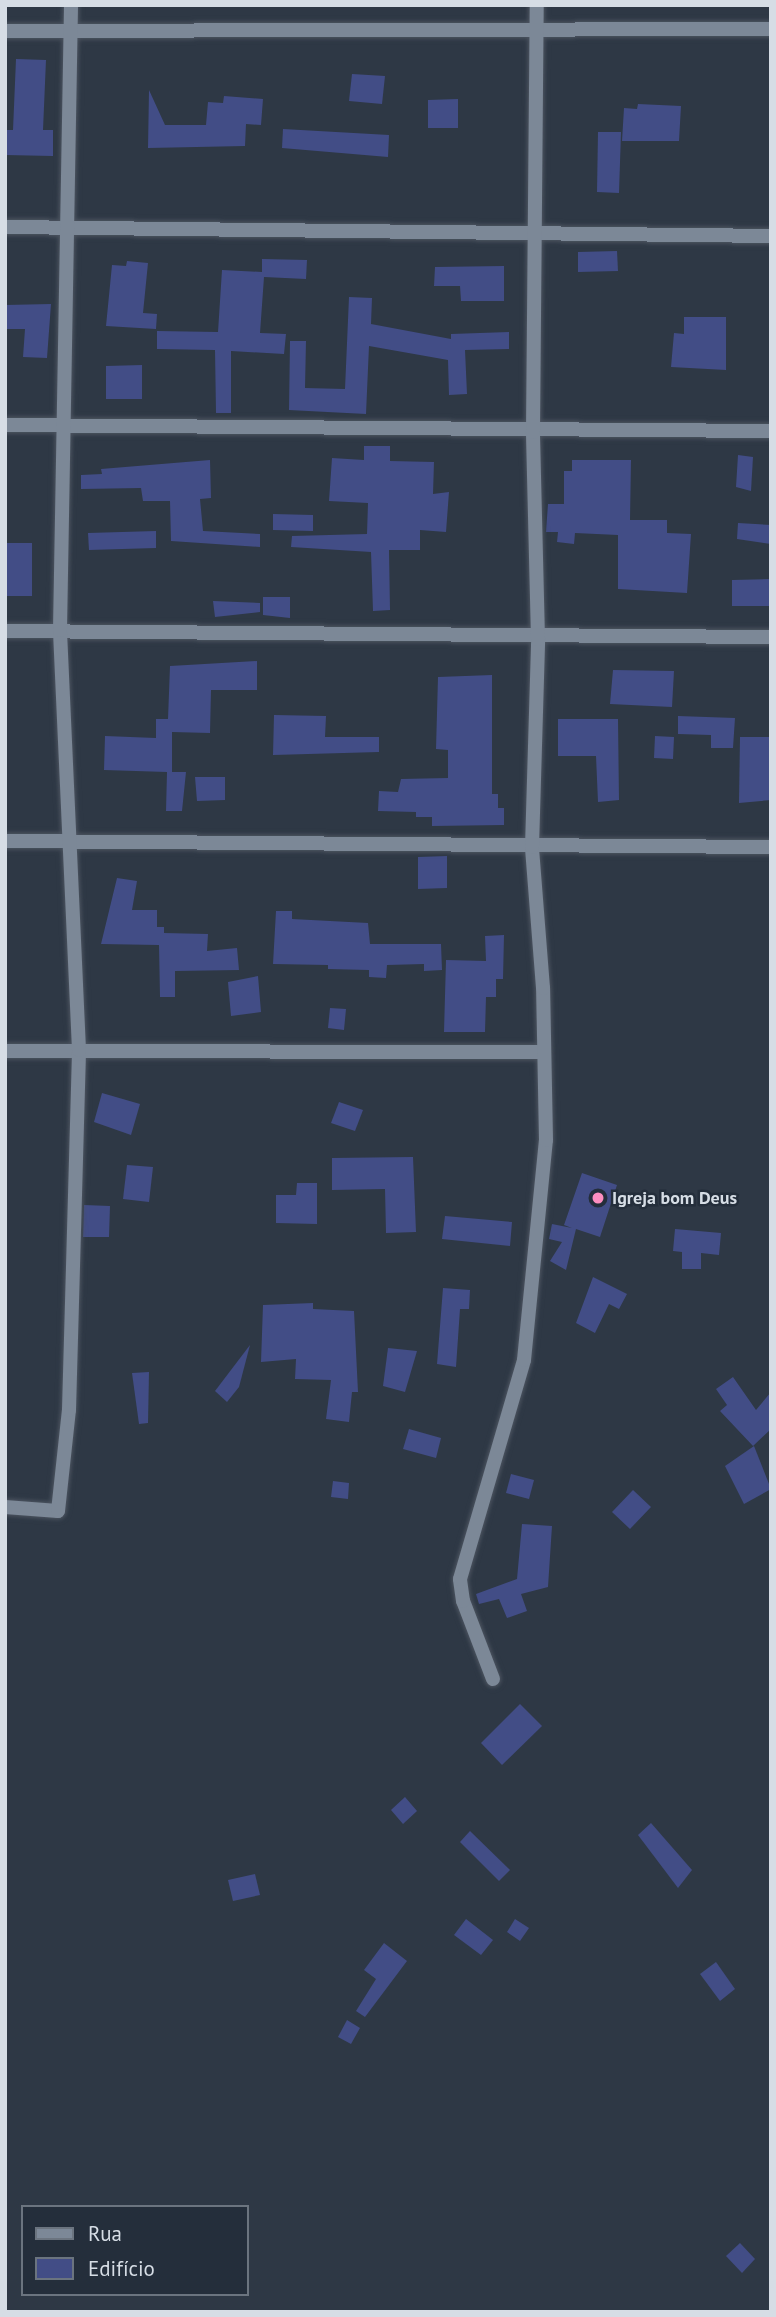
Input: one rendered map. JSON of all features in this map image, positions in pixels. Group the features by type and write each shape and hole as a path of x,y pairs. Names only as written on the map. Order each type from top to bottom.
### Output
{"street":[{"path":"5,1507 58,1511 69,1410 79,1050 60,630 71,5"},
{"path":"494,1679 463,1601 460,1579 530,1328 546,1140 544,1052 532,847 538,639 533,432 537,235 537,5"},
{"path":"5,31 771,29"},
{"path":"5,227 771,236"},
{"path":"5,425 533,432 771,431"},
{"path":"5,631 538,639 771,637"},
{"path":"5,841 771,847"},
{"path":"5,1051 544,1052"}],"building":[{"path":"16,59 46,60 43,130 53,130 53,156 5,155 5,130 13,130"},
{"path":"352,74 385,76 382,104 349,101"},
{"path":"149,90 165,125 206,125 208,102 223,103 224,96 263,99 261,125 246,124 245,146 148,148"},
{"path":"458,99 458,128 428,128 428,100"},
{"path":"638,104 681,106 679,141 622,141 624,108 637,109"},
{"path":"283,129 389,135 388,157 282,148"},
{"path":"598,132 621,132 619,193 597,192"},
{"path":"617,251 618,271 578,272 578,252"},
{"path":"262,259 307,260 306,279 264,277 260,333 286,334 284,354 231,351 231,413 216,413 215,350 157,349 157,331 218,332 222,270 262,272"},
{"path":"127,261 148,263 143,313 157,314 156,329 106,326 112,265 126,266"},
{"path":"504,266 504,301 461,301 460,286 434,286 435,267"},
{"path":"349,297 372,298 371,324 451,339 451,334 509,332 509,349 465,350 467,394 449,395 448,360 369,346 366,414 289,410 290,341 306,341 305,388 345,389"},
{"path":"51,304 47,358 23,357 25,329 5,329 5,305"},
{"path":"684,317 726,317 726,370 671,367 674,333 684,334"},
{"path":"142,365 142,399 106,399 106,366"},
{"path":"364,446 390,446 390,461 434,462 433,494 449,492 446,532 420,530 420,550 389,550 390,610 373,611 371,552 291,547 292,536 367,534 368,503 329,501 332,458 364,460"},
{"path":"738,455 753,457 751,491 736,487"},
{"path":"210,460 211,498 200,499 203,531 260,534 260,547 171,541 170,501 143,501 141,488 81,489 81,475 102,474 101,469"},
{"path":"572,460 631,460 630,520 667,520 667,533 691,534 687,593 618,589 618,535 575,533 574,544 557,542 558,532 546,532 548,504 564,504 564,471 572,471"},
{"path":"273,514 313,515 313,531 273,530"},
{"path":"738,523 771,525 771,544 737,539"},
{"path":"156,531 156,548 89,550 88,533"},
{"path":"5,543 32,543 32,596 5,596"},
{"path":"771,579 771,606 732,606 732,580"},
{"path":"263,597 290,597 290,618 263,615"},
{"path":"213,601 260,603 260,612 215,617"},
{"path":"257,661 257,690 211,690 210,733 172,732 172,772 186,772 182,811 166,811 167,772 104,770 105,736 156,738 156,719 168,719 170,666"},
{"path":"613,670 674,671 672,707 610,704"},
{"path":"492,675 492,794 498,794 498,808 504,808 504,825 432,826 432,817 416,817 416,812 378,811 379,791 398,792 401,779 448,778 448,750 436,749 438,677"},
{"path":"274,715 326,716 325,737 379,737 379,752 273,755"},
{"path":"678,716 735,718 733,748 711,748 711,735 678,734"},
{"path":"558,719 618,719 619,800 598,802 596,756 558,756"},
{"path":"655,736 674,737 673,759 654,758"},
{"path":"740,737 771,737 771,800 739,803"},
{"path":"195,777 225,777 225,800 197,801"},
{"path":"447,856 447,888 418,889 418,857"},
{"path":"117,878 137,881 132,910 157,910 157,927 164,927 164,933 208,934 207,951 237,948 239,970 175,971 175,997 160,997 159,945 101,944"},
{"path":"276,911 292,911 292,919 368,923 370,944 441,944 442,970 424,971 424,964 387,965 386,978 369,977 369,970 328,969 328,965 273,964"},
{"path":"504,935 503,979 496,979 496,997 486,997 485,1032 444,1032 446,960 486,961 485,936"},
{"path":"258,976 261,1012 231,1016 228,982"},
{"path":"330,1008 346,1009 344,1030 328,1028"},
{"path":"102,1093 140,1104 131,1135 94,1122"},
{"path":"339,1102 363,1110 355,1131 331,1123"},
{"path":"413,1157 416,1232 386,1233 385,1189 332,1190 332,1158"},
{"path":"127,1165 153,1167 149,1202 123,1199"},
{"path":"582,1173 617,1185 600,1237 576,1229 566,1270 550,1261 562,1242 549,1239 552,1224 572,1228 564,1225"},
{"path":"297,1183 317,1183 317,1224 276,1223 276,1195 296,1195"},
{"path":"84,1205 110,1206 109,1237 83,1237"},
{"path":"445,1216 512,1222 510,1246 442,1239"},
{"path":"675,1229 721,1233 719,1255 701,1253 701,1269 682,1269 682,1252 673,1251"},
{"path":"593,1277 627,1294 619,1309 609,1304 595,1333 576,1323"},
{"path":"443,1288 470,1290 469,1309 460,1309 456,1367 437,1364"},
{"path":"313,1303 313,1309 354,1311 358,1392 352,1392 349,1422 326,1419 331,1380 295,1379 296,1359 261,1362 263,1305"},
{"path":"250,1345 239,1387 227,1402 215,1391"},
{"path":"388,1348 417,1351 405,1392 383,1386"},
{"path":"149,1372 148,1423 139,1424 132,1373"},
{"path":"733,1377 756,1410 771,1392 771,1429 753,1446 720,1411 727,1405 716,1389"},
{"path":"409,1429 441,1438 436,1458 403,1449"},
{"path":"754,1446 771,1489 744,1504 725,1466"},
{"path":"511,1474 534,1480 529,1499 506,1493"},
{"path":"333,1481 349,1483 348,1499 331,1497"},
{"path":"633,1490 651,1507 630,1529 612,1512"},
{"path":"522,1524 552,1526 548,1587 521,1594 527,1611 507,1618 499,1599 479,1604 476,1594 517,1579"},
{"path":"520,1704 542,1726 502,1765 481,1743"},
{"path":"405,1797 417,1811 403,1824 391,1810"},
{"path":"651,1823 692,1870 678,1888 638,1835"},
{"path":"470,1831 510,1870 499,1881 460,1842"},
{"path":"255,1874 260,1895 233,1901 228,1880"},
{"path":"466,1919 493,1940 481,1955 454,1935"},
{"path":"515,1919 529,1928 520,1941 507,1932"},
{"path":"384,1943 407,1961 365,2017 356,2011 376,1979 364,1970"},
{"path":"716,1962 735,1989 720,2001 700,1974"},
{"path":"347,2020 360,2028 351,2044 338,2037"},
{"path":"740,2243 755,2259 742,2273 726,2256"}],"place":[{"name":"Igreja bom Deus","path":"598,1198"}]}
